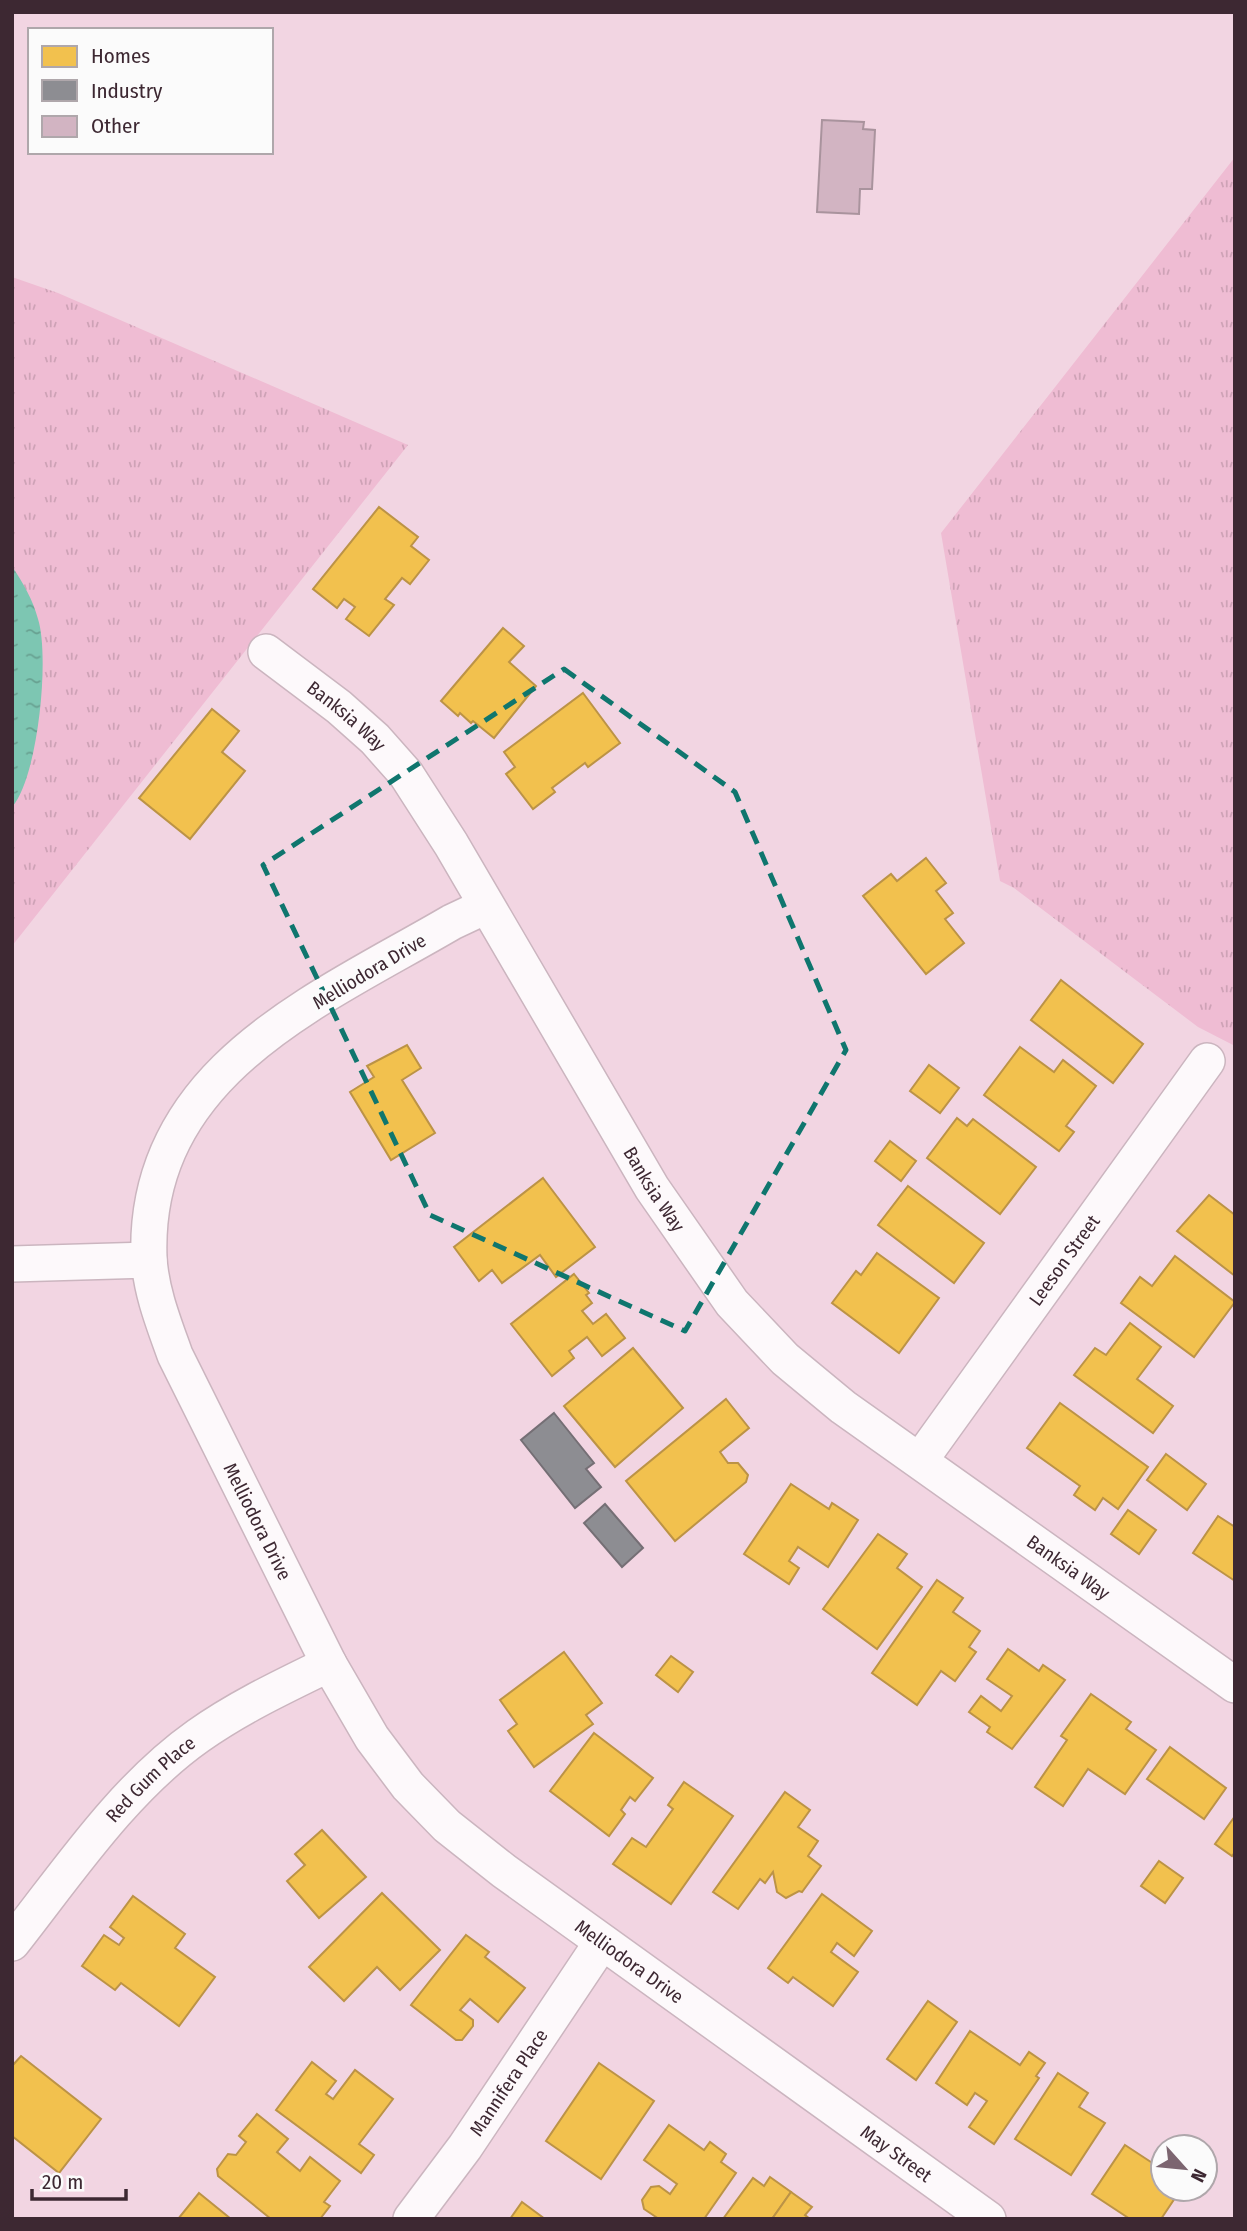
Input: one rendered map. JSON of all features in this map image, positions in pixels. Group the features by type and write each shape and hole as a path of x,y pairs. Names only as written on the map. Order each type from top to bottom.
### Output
{"street":[{"name":"Banksia Way","path":"266,652 339,707 375,739 406,774 451,844 652,1188 732,1303 785,1359 843,1407 921,1459 1235,1685"},
{"name":"Melliodora Drive","path":"486,906 452,922 309,1006 250,1044 213,1080 184,1120 159,1175 149,1260 157,1304 175,1355 329,1664 372,1738 408,1786 447,1826 807,2090"},
{"name":"Leeson Street","path":"921,1459 1207,1061"},
{"path":"12,1264 149,1260"},
{"name":"Red Gum Place","path":"12,1943 96,1837 145,1782 196,1737 251,1702 329,1664"},
{"name":"Mannifera Place","path":"411,2219 465,2147 602,1942"},
{"name":"May Street","path":"807,2090 988,2219"}],"highlighted area":[{"path":"564,669 735,792 846,1050 685,1331 430,1215 263,865"}],"green space":[{"path":"1235,157 1235,1046 1198,1027 1014,888 1000,881 941,533"},
{"path":"12,277 58,293 408,445 12,946"}],"water":[{"path":"12,566 36,612 43,660 35,745 29,771 12,807"}],"building: Homes":[{"path":"379,507 418,537 411,546 429,560 410,584 402,578 385,599 394,605 369,636 346,619 355,607 344,599 337,608 313,589"},
{"path":"503,628 524,646 509,662 536,686 494,738 460,713 458,716 441,701"},
{"path":"583,693 620,743 588,767 585,763 552,788 555,792 533,809 506,774 515,767 504,752"},
{"path":"212,709 239,731 222,752 245,771 190,839 139,798"},
{"path":"926,858 946,883 936,891 953,913 945,919 964,943 926,974 863,896 891,874 897,881"},
{"path":"1061,980 1143,1044 1113,1083 1031,1020"},
{"path":"407,1045 421,1068 402,1080 435,1133 391,1160 350,1092 374,1077 367,1066"},
{"path":"1020,1047 1054,1072 1063,1060 1096,1086 1066,1126 1074,1132 1059,1151 984,1095"},
{"path":"929,1065 959,1088 940,1113 910,1091"},
{"path":"957,1118 967,1126 973,1119 1036,1167 1000,1214 927,1158"},
{"path":"890,1141 916,1161 901,1181 875,1161"},
{"path":"543,1178 595,1247 556,1277 540,1255 502,1283 492,1270 479,1281 454,1247"},
{"path":"908,1186 984,1243 954,1283 878,1225"},
{"path":"1209,1195 1235,1215 1235,1276 1177,1231"},
{"path":"877,1253 939,1298 899,1353 832,1303 856,1271 861,1275"},
{"path":"1175,1256 1235,1302 1194,1357 1121,1303 1140,1277 1152,1286"},
{"path":"574,1274 589,1293 586,1295 592,1303 582,1311 593,1324 606,1314 625,1338 602,1356 587,1337 569,1351 574,1358 552,1376 511,1324"},
{"path":"1130,1323 1161,1347 1137,1379 1173,1406 1153,1433 1074,1375 1095,1348 1106,1355"},
{"path":"633,1348 683,1408 615,1467 564,1406"},
{"path":"726,1399 749,1428 720,1452 728,1463 738,1463 748,1475 746,1482 675,1541 626,1481"},
{"path":"1060,1403 1148,1467 1118,1509 1103,1498 1095,1510 1074,1495 1080,1486 1027,1448"},
{"path":"1166,1454 1206,1484 1187,1510 1147,1480"},
{"path":"791,1484 829,1509 832,1503 858,1520 828,1567 798,1547 789,1561 799,1568 789,1584 744,1554"},
{"path":"1128,1510 1156,1530 1139,1554 1111,1534"},
{"path":"1218,1516 1235,1527 1235,1581 1193,1553"},
{"path":"878,1534 907,1554 897,1568 922,1587 877,1649 823,1609"},
{"path":"937,1580 963,1598 953,1612 980,1631 969,1647 976,1652 955,1681 941,1671 917,1705 872,1673"},
{"path":"1008,1649 1039,1671 1043,1665 1065,1680 1012,1749 987,1732 990,1727 969,1712 981,1696 1001,1711 1012,1696 987,1679"},
{"path":"564,1652 602,1703 586,1715 593,1724 534,1767 508,1731 517,1724 500,1700"},
{"path":"671,1656 693,1672 678,1692 656,1675"},
{"path":"1091,1694 1131,1722 1126,1729 1156,1750 1125,1794 1088,1769 1063,1806 1035,1787 1067,1740 1061,1736"},
{"path":"594,1733 653,1778 635,1801 630,1797 621,1810 625,1814 609,1836 550,1791"},
{"path":"1170,1747 1226,1788 1204,1819 1147,1779"},
{"path":"684,1782 733,1816 671,1904 613,1864 632,1838 646,1847 673,1809 668,1805"},
{"path":"785,1792 810,1810 798,1827 818,1841 808,1856 821,1866 802,1892 786,1898 777,1892 773,1872 765,1883 760,1879 738,1909 713,1892"},
{"path":"1235,1816 1235,1852 1232,1856 1215,1844"},
{"path":"322,1830 366,1877 319,1918 287,1881 305,1865 295,1854"},
{"path":"1159,1861 1183,1878 1165,1903 1141,1886"},
{"path":"382,1893 440,1950 400,1990 377,1967 344,2001 309,1967"},
{"path":"822,1894 872,1931 854,1956 837,1943 831,1952 858,1972 833,2006 793,1977 788,1983 768,1968"},
{"path":"133,1896 185,1934 175,1948 215,1977 179,2026 121,1983 115,1990 82,1966 104,1935 119,1945 124,1938 110,1927"},
{"path":"466,1935 489,1952 485,1957 525,1988 498,2022 470,1999 460,2010 473,2020 473,2026 462,2040 456,2040 411,2005"},
{"path":"928,2001 957,2022 916,2080 887,2059"},
{"path":"970,2031 1020,2065 1029,2052 1045,2063 1036,2076 1039,2078 994,2144 969,2127 987,2101 975,2093 967,2105 936,2083"},
{"path":"21,2056 101,2119 59,2173 12,2136 12,2066"},
{"path":"312,2062 336,2081 326,2094 333,2099 355,2070 393,2099 359,2144 374,2155 361,2173 276,2110"},
{"path":"599,2063 654,2101 601,2179 546,2141"},
{"path":"1058,2073 1088,2093 1079,2107 1105,2123 1071,2175 1015,2139"},
{"path":"257,2114 288,2139 277,2152 300,2171 310,2157 340,2181 324,2202 330,2206 320,2219 271,2219 218,2176 217,2169 228,2154 236,2155 246,2142 239,2136"},
{"path":"669,2125 704,2150 710,2142 726,2154 721,2162 736,2173 704,2219 659,2219 644,2209 642,2200 651,2187 659,2186 670,2194 677,2184 644,2160"},
{"path":"1125,2145 1149,2161 1149,2203 1172,2203 1161,2219 1130,2219 1092,2194"},
{"path":"770,2177 791,2192 772,2219 723,2219 753,2178 764,2186"},
{"path":"791,2192 812,2207 805,2215 810,2219 772,2219"},
{"path":"199,2193 231,2219 178,2219"},
{"path":"522,2202 545,2219 510,2219"}],"building: Industry":[{"path":"554,1413 594,1463 586,1469 601,1487 575,1508 521,1440"},
{"path":"605,1504 643,1548 622,1567 584,1523"}],"building: Other":[{"path":"822,120 864,122 863,129 875,130 872,189 860,189 859,214 817,212"}]}
